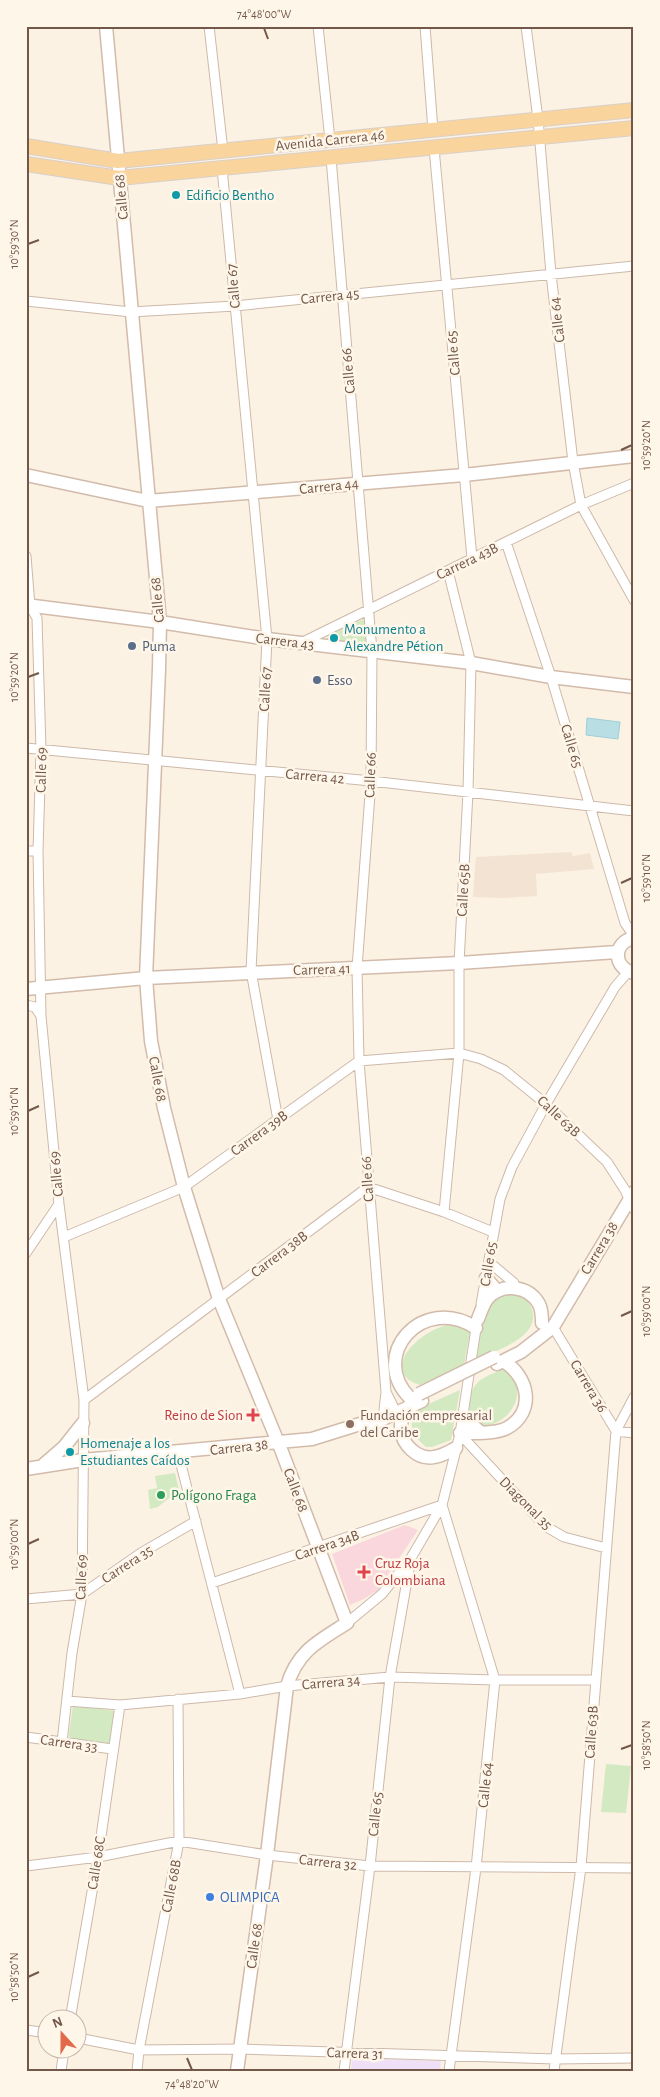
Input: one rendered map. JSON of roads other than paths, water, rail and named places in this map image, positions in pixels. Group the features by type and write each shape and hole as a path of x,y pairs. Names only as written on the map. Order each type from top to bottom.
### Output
{"main road":[{"name":"Avenida Carrera 46","path":"26,146 118,161 634,110"},
{"name":"Avenida Carrera 46","path":"26,164 119,178 634,128"}],"street":[{"name":"Calle 68","path":"106,26 160,622 146,978 151,1041 164,1108 184,1187 219,1300 278,1443 348,1624 310,1647 294,1666 287,1686 268,1855 237,2071"},
{"path":"209,26 223,151"},
{"path":"318,26 330,140"},
{"path":"425,26 433,130"},
{"name":"Calle 64","path":"526,26 538,119 551,274 573,462 580,505 634,600"},
{"name":"Calle 65","path":"434,148 472,558"},
{"name":"Calle 66","path":"330,158 372,651 371,782 357,968 359,1061 368,1187 388,1408"},
{"name":"Calle 67","path":"222,168 267,639 251,972 278,1120"},
{"name":"Carrera 45","path":"26,301 131,312 235,306 634,266"},
{"name":"Carrera 44","path":"26,475 148,501 464,475 634,456"},
{"name":"Carrera 43B","path":"303,642 580,505 634,483"},
{"name":"Calle 65","path":"348,1624 382,1594 411,1558 442,1505 460,1434 477,1324 500,1199 512,1167 546,1104 627,965 625,923 551,678 506,542"},
{"name":"Calle 69","path":"26,556 27,608 37,618 42,749 38,851 41,1016 59,1204 84,1400 82,1594 72,1653 62,1742"},
{"name":"Calle 65B","path":"444,1212 459,1053 459,963 468,792 471,663 448,570"},
{"name":"Carrera 43","path":"27,608 160,622 267,639 471,663 551,678 634,687"},
{"name":"Carrera 42","path":"26,748 468,792 634,811"},
{"path":"26,851 38,851"},
{"name":"Calle 65","path":"625,923 634,937"},
{"name":"Carrera 41","path":"26,989 146,978 459,963 627,965 634,937"},
{"path":"26,1005 38,1010 41,1016"},
{"path":"359,1061 459,1053"},
{"name":"Calle 63B","path":"459,1053 481,1059 504,1070 546,1104 607,1162 632,1199"},
{"name":"Carrera 39B","path":"63,1234 184,1187 359,1061"},
{"path":"368,1187 444,1212 493,1232"},
{"name":"Carrera 38B","path":"84,1400 368,1187"},
{"name":"Carrera 38","path":"26,1469 83,1460 178,1453 312,1439 360,1424 372,1424 415,1400 498,1361 528,1337 547,1325 565,1306 632,1199"},
{"path":"26,1253 59,1204"},
{"path":"45,1227 55,1227 63,1234"},
{"path":"488,1262 514,1283"},
{"path":"486,1278 497,1291"},
{"path":"456,1448 446,1454 433,1458 422,1456 411,1450 404,1440 401,1429 402,1417 415,1400 403,1391 398,1381 396,1364 399,1347 404,1337 412,1328 432,1318 444,1316 477,1324 488,1299 497,1291 512,1288 527,1292 538,1304 547,1325"},
{"name":"Carrera 36","path":"547,1325 616,1431"},
{"path":"460,1434 497,1432 506,1429 519,1417 524,1406 525,1388 522,1380 518,1372 498,1361"},
{"name":"Calle 63B","path":"554,2071 581,1867 616,1431 634,1397"},
{"name":"Carrera 38","path":"360,1424 368,1417 388,1408 415,1400"},
{"path":"462,1418 479,1432"},
{"path":"41,1467 64,1447 83,1423"},
{"path":"616,1431 634,1433"},
{"name":"Diagonal 35","path":"460,1434 545,1526 564,1537 606,1548"},
{"path":"178,1453 240,1694"},
{"name":"Calle 64","path":"442,1505 495,1680 476,1868 449,2071"},
{"name":"Carrera 34B","path":"212,1583 442,1505"},
{"name":"Carrera 35","path":"82,1594 141,1553 196,1521"},
{"name":"Calle 65","path":"344,2071 370,1866 390,1677 411,1558"},
{"path":"26,1598 82,1594"},
{"name":"Carrera 34","path":"68,1700 120,1705 240,1694 287,1686 390,1677 595,1680"},
{"name":"Calle 68B","path":"137,2071 179,1841 178,1699"},
{"name":"Calle 68C","path":"72,2010 98,1857 112,1749 120,1705"},
{"name":"Carrera 33","path":"26,1737 112,1749"},
{"name":"Carrera 32","path":"26,1866 98,1857 179,1841 268,1855 370,1866 634,1868"},
{"name":"Carrera 31","path":"88,2040 140,2050 240,2049 555,2059 634,2058"}],"water":[{"path":"587,718 620,722 618,739 586,735"}],"place":[{"name":"Edificio Bentho","path":"176,195"},
{"name":"Monumento a Alexandre Pétion","path":"334,638"},
{"name":"Puma","path":"132,646"},
{"name":"Esso","path":"317,680"},
{"name":"Reino de Sion","path":"253,1415"},
{"name":"Fundación empresarial del Caribe","path":"350,1424"},
{"name":"Homenaje a los Estudiantes Caídos","path":"70,1452"},
{"name":"Polígono Fraga","path":"161,1495"},
{"name":"Cruz Roja Colombiana","path":"364,1572"},
{"name":"OLIMPICA","path":"210,1897"}]}
